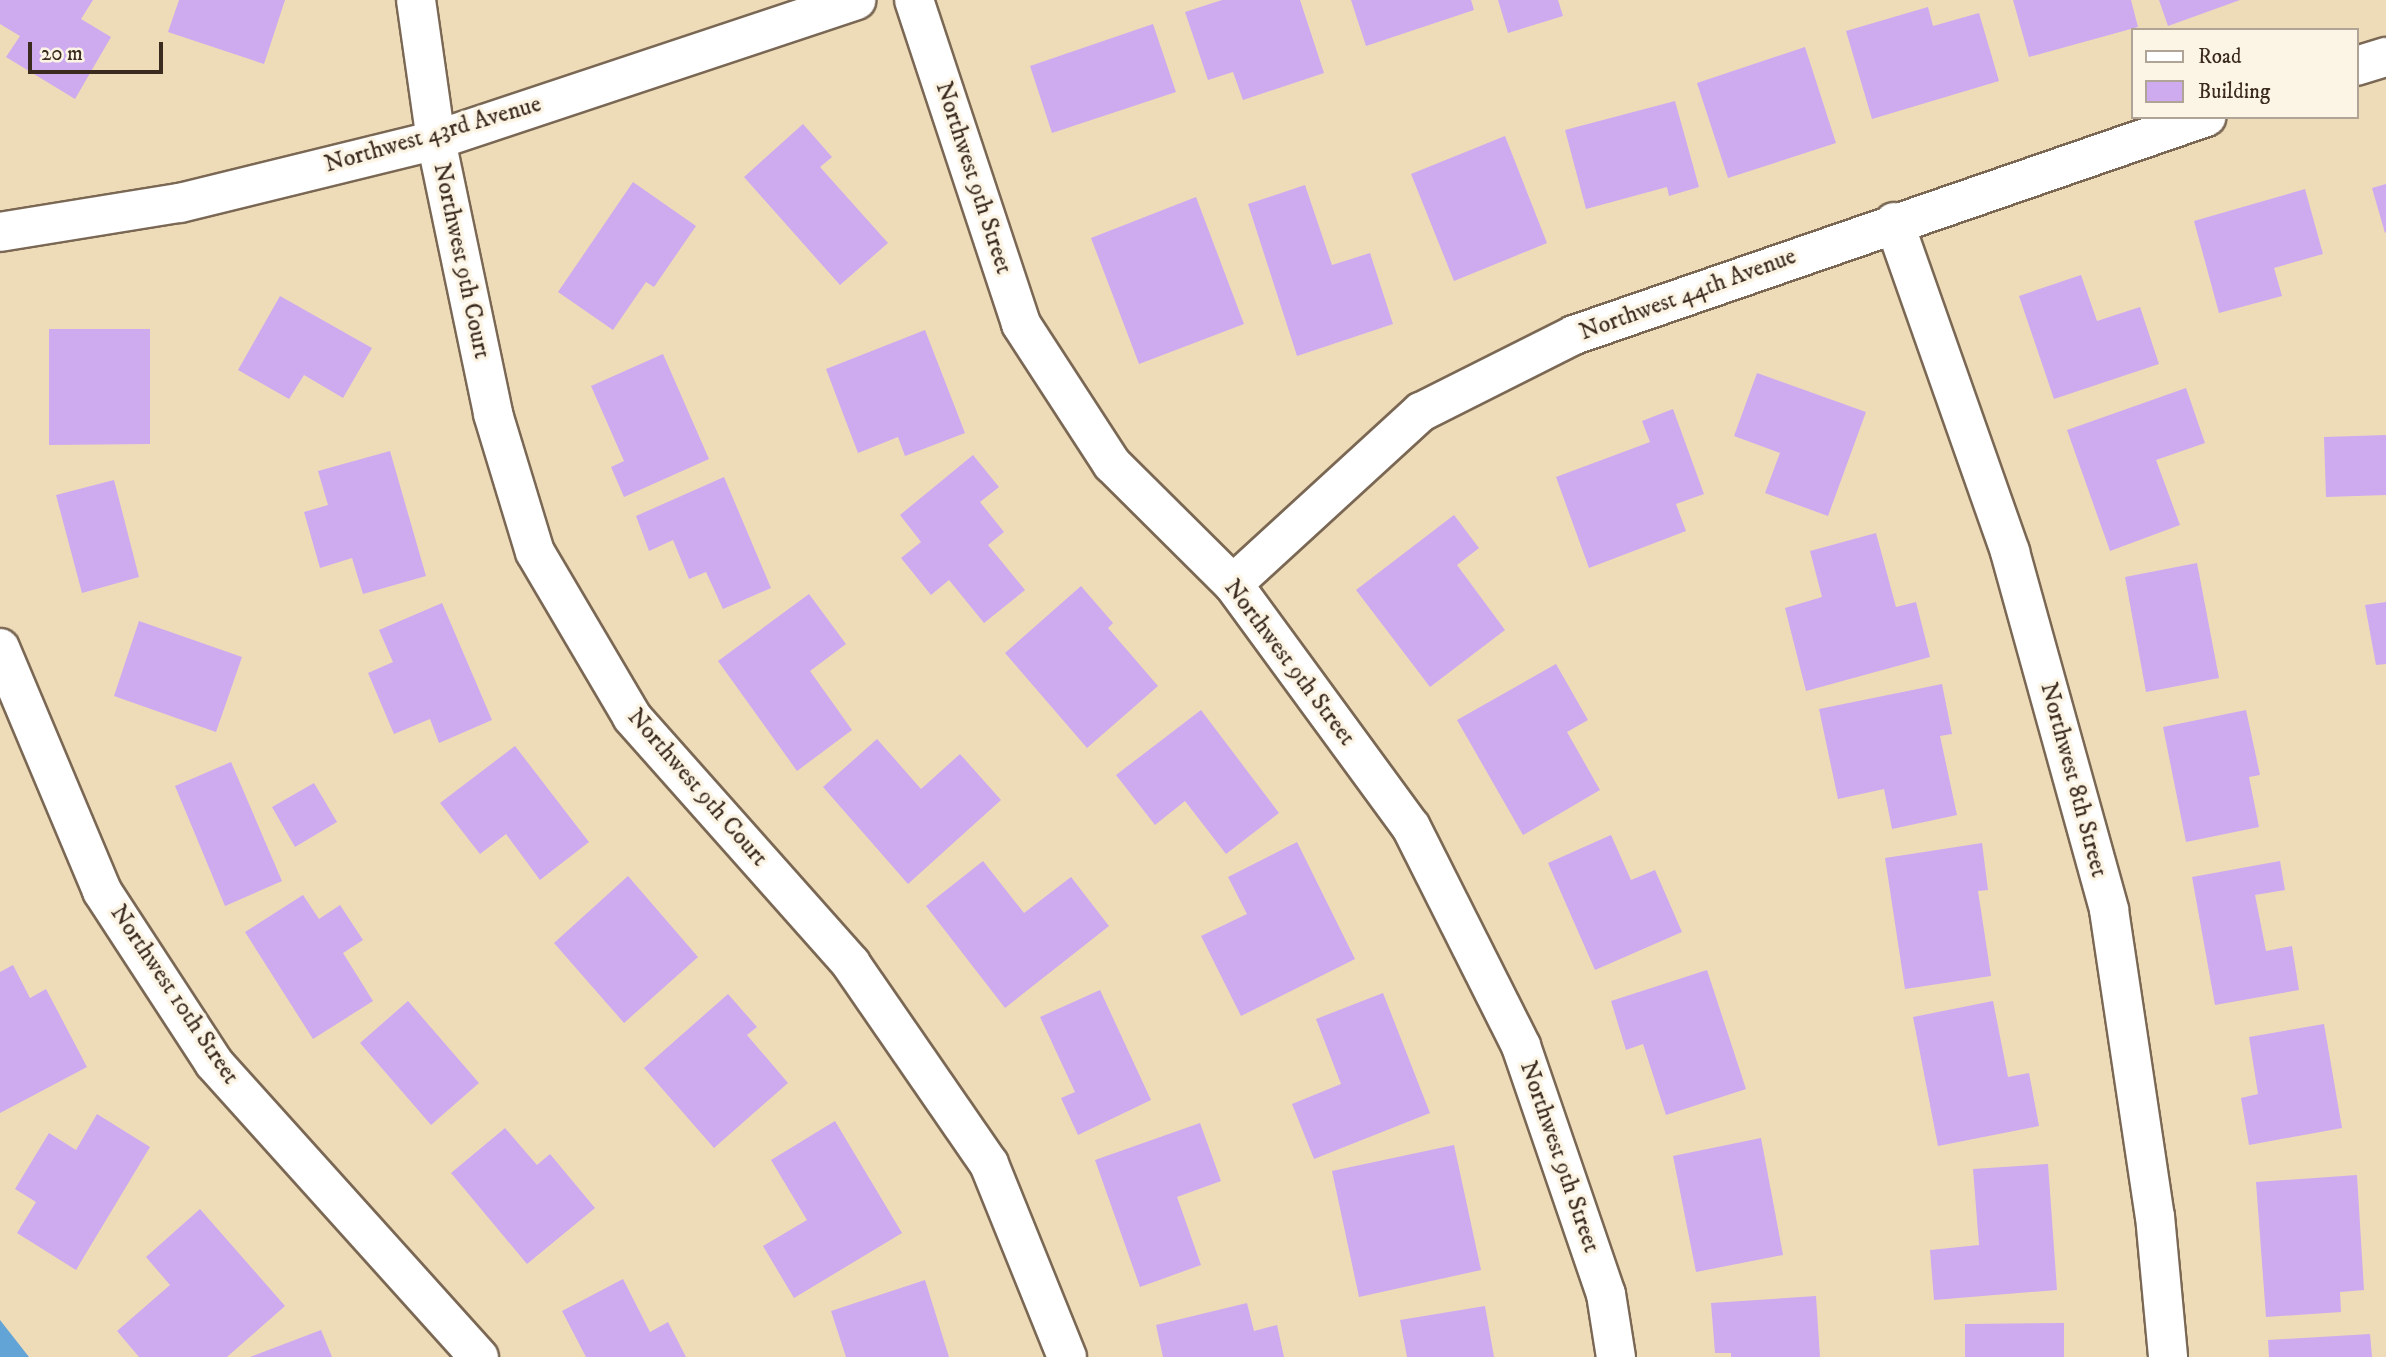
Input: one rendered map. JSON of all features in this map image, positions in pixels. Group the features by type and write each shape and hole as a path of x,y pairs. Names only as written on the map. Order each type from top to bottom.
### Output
{"street":[{"name":"Northwest 9th Court","path":"416,0 436,140 493,414 535,552 632,717 851,964 989,1164 1067,1357"},
{"name":"Northwest 43rd Avenue","path":"0,232 180,203 436,140 856,0"},
{"name":"Northwest 9th Street","path":"914,0 1021,324 1112,464 1233,583 1411,827 1521,1046 1606,1294 1616,1357"},
{"path":"2358,65 2386,57"},
{"name":"Northwest 44th Avenue","path":"1233,583 1422,412 1574,335 1894,222 2200,119"},
{"name":"Northwest 8th Street","path":"1894,222 2010,552 2109,910 2155,1216 2168,1357"},
{"name":"Northwest 10th Street","path":"0,648 102,891 214,1063 479,1357"}],"water":[{"path":"0,1320 29,1357 0,1357"}],"building":[{"path":"0,0 93,0 81,19 111,37 75,99 6,57 20,36 0,24"},
{"path":"179,0 285,0 264,64 168,32"},
{"path":"1222,0 1300,0 1324,73 1243,100 1233,72 1208,80 1185,12"},
{"path":"1351,0 1471,0 1474,10 1366,46"},
{"path":"1498,0 1558,0 1563,16 1508,33"},
{"path":"2013,0 2131,0 2138,27 2029,57"},
{"path":"2159,0 2240,0 2168,26"},
{"path":"1928,7 1933,26 1979,13 1999,81 1872,119 1846,31"},
{"path":"1153,24 1176,92 1052,133 1030,66"},
{"path":"1805,47 1836,143 1728,178 1697,83"},
{"path":"1675,101 1699,187 1669,196 1667,187 1586,209 1565,130"},
{"path":"803,124 832,157 820,167 888,243 840,285 744,177"},
{"path":"1505,136 1547,243 1454,281 1411,174"},
{"path":"633,182 696,226 654,287 646,282 613,330 558,292"},
{"path":"2386,184 2386,232 2385,233 2372,188"},
{"path":"1305,185 1332,265 1370,253 1393,324 1297,356 1248,204"},
{"path":"2305,189 2323,254 2274,268 2282,296 2219,313 2194,221"},
{"path":"1196,197 1244,324 1139,364 1091,238"},
{"path":"2081,275 2097,321 2140,307 2159,364 2054,399 2019,296"},
{"path":"280,296 372,348 343,398 304,375 289,399 238,370"},
{"path":"49,329 150,329 150,444 49,445"},
{"path":"925,330 965,433 905,456 898,437 858,453 826,369"},
{"path":"663,354 709,459 624,497 611,467 624,461 591,386"},
{"path":"1757,373 1866,412 1828,516 1765,493 1780,453 1734,436"},
{"path":"2186,388 2205,443 2156,460 2180,525 2110,551 2067,430"},
{"path":"1673,409 1704,494 1676,504 1686,531 1589,568 1556,477 1650,442 1642,421"},
{"path":"2386,435 2386,495 2326,497 2324,437"},
{"path":"390,451 426,576 363,594 352,558 320,568 304,512 328,505 318,471"},
{"path":"973,455 999,487 980,502 1004,532 988,545 1025,590 984,623 949,580 931,595 901,558 921,542 900,515"},
{"path":"724,477 771,588 723,609 706,572 689,579 673,540 649,551 636,516"},
{"path":"114,480 139,577 82,593 56,495"},
{"path":"1454,515 1479,548 1457,565 1505,630 1430,687 1356,590"},
{"path":"1876,533 1896,607 1916,602 1930,657 1806,691 1785,608 1822,597 1810,551"},
{"path":"2197,563 2219,678 2146,692 2125,577"},
{"path":"1081,586 1113,623 1108,628 1158,686 1087,748 1005,653"},
{"path":"809,594 846,644 810,671 852,730 797,771 718,661"},
{"path":"2386,602 2386,664 2376,665 2365,605"},
{"path":"442,603 492,720 439,743 430,719 394,734 368,673 393,662 379,630"},
{"path":"139,621 242,657 216,732 114,696"},
{"path":"1556,664 1588,720 1567,732 1600,790 1523,835 1457,720"},
{"path":"1942,684 1952,734 1940,736 1957,815 1892,829 1884,789 1838,799 1819,709"},
{"path":"1201,710 1279,813 1226,854 1185,801 1155,825 1116,775"},
{"path":"2246,710 2260,775 2249,777 2259,827 2186,842 2163,727"},
{"path":"877,739 921,789 960,754 1001,800 908,884 823,787"},
{"path":"515,746 589,842 540,880 506,834 480,854 440,803"},
{"path":"231,762 282,881 225,906 175,786"},
{"path":"314,783 337,822 295,847 272,807"},
{"path":"1611,835 1631,880 1655,870 1682,932 1595,970 1548,863"},
{"path":"1297,842 1355,959 1241,1016 1201,936 1247,914 1228,877"},
{"path":"1982,843 1988,890 1978,891 1991,976 1905,989 1885,858"},
{"path":"983,861 1024,913 1071,877 1109,926 1005,1008 926,906"},
{"path":"2280,861 2285,890 2255,895 2266,951 2292,946 2299,990 2215,1005 2192,877"},
{"path":"628,876 698,957 624,1023 554,943"},
{"path":"303,895 319,919 340,905 363,940 343,953 373,1001 313,1039 245,932"},
{"path":"13,965 30,998 46,989 87,1067 0,1113 0,972"},
{"path":"1707,970 1746,1089 1666,1115 1643,1044 1626,1050 1611,1001"},
{"path":"1100,990 1151,1100 1078,1135 1061,1098 1075,1092 1040,1017"},
{"path":"1383,993 1430,1113 1314,1159 1292,1104 1341,1084 1316,1019"},
{"path":"728,994 757,1027 747,1035 788,1083 714,1148 644,1068"},
{"path":"408,1001 479,1083 431,1125 360,1043"},
{"path":"1993,1001 2008,1077 2029,1073 2039,1126 1938,1146 1913,1017"},
{"path":"2324,1024 2342,1128 2249,1145 2241,1098 2258,1094 2249,1037"},
{"path":"97,1114 150,1147 76,1270 17,1233 36,1202 15,1189 49,1133 76,1150"},
{"path":"835,1121 902,1233 794,1298 763,1246 807,1220 771,1160"},
{"path":"1200,1123 1221,1181 1177,1197 1201,1265 1140,1287 1095,1160"},
{"path":"505,1128 537,1165 550,1154 595,1208 527,1264 451,1173"},
{"path":"1761,1138 1783,1255 1696,1272 1673,1156"},
{"path":"1454,1145 1481,1270 1359,1297 1332,1171"},
{"path":"2048,1164 2057,1290 1934,1300 1930,1250 1979,1245 1973,1169"},
{"path":"2357,1175 2364,1290 2340,1292 2341,1312 2266,1317 2256,1182"},
{"path":"200,1209 285,1306 227,1357 139,1357 117,1331 170,1285 146,1257"},
{"path":"623,1279 650,1332 668,1322 686,1357 586,1357 562,1311"},
{"path":"925,1280 949,1357 846,1357 831,1311"},
{"path":"1816,1296 1820,1357 1731,1357 1731,1353 1715,1353 1711,1303"},
{"path":"1247,1303 1254,1331 1277,1325 1284,1357 1163,1357 1156,1325"},
{"path":"1485,1306 1494,1357 1407,1357 1400,1320"},
{"path":"2064,1323 2064,1357 1965,1357 1965,1324"},
{"path":"321,1330 332,1357 250,1357"},
{"path":"2370,1334 2372,1357 2269,1357 2268,1340"}]}
